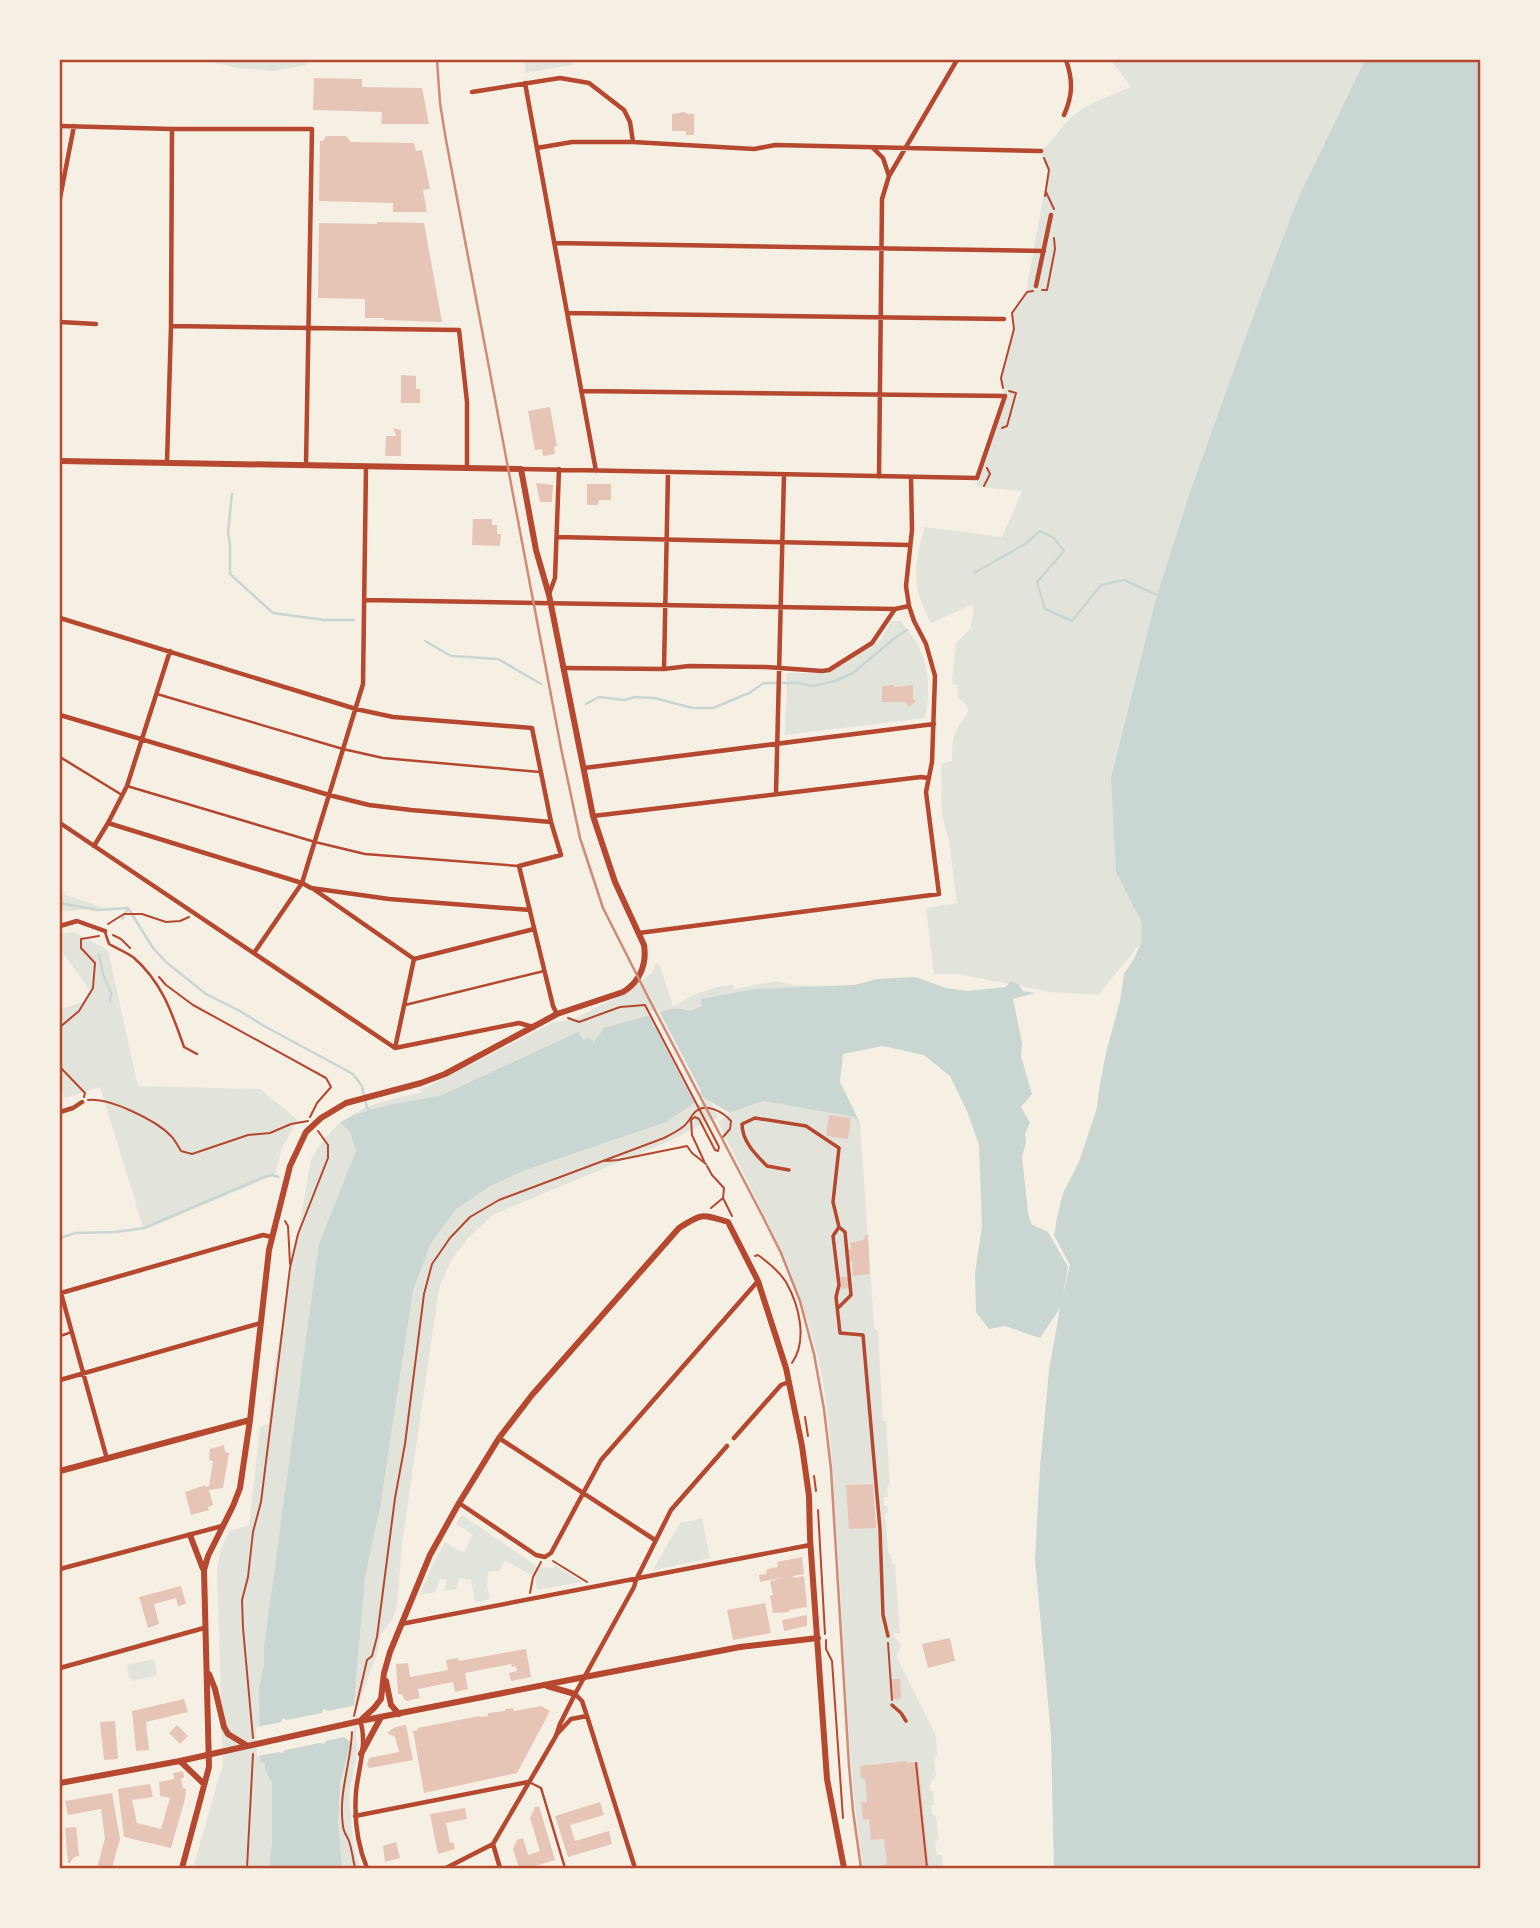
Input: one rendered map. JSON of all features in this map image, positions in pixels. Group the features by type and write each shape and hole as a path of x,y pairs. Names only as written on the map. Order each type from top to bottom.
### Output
{"main road":[{"path":"60,461 521,469 536,550 551,603 593,817 615,882 639,933 645,954 638,978 623,992 556,1014 445,1074 346,1103 321,1118 306,1132 295,1153 272,1237 267,1266 240,1488 204,1570 209,1767 182,1868"},
{"path":"356,1722 381,1699 390,1652 421,1573 459,1503 499,1438 532,1395 679,1228 704,1215 728,1222 758,1281 786,1368 809,1485 827,1779 844,1868"},
{"path":"60,1471 250,1420"},
{"path":"190,1535 204,1570"},
{"path":"60,1783 740,1647 818,1638"},
{"path":"207,1669 224,1727 228,1734 247,1745"},
{"path":"384,1673 391,1705 399,1714"},
{"path":"545,1686 575,1694"},
{"path":"361,1754 382,1717"},
{"path":"180,1761 204,1784"}],"street":[{"path":"878,477 882,198 889,176 957,60"},
{"path":"1064,115 1072,89 1066,60"},
{"path":"472,92 560,78 589,83 624,110 630,122 633,142"},
{"path":"525,83 596,471"},
{"path":"60,126 312,129 306,466"},
{"path":"60,198 74,126"},
{"path":"167,463 173,129"},
{"path":"537,148 572,142 633,142 754,149 775,145 1041,151"},
{"path":"872,148 883,158 889,176"},
{"path":"1036,286 1051,215"},
{"path":"554,243 1044,251"},
{"path":"567,313 1004,319"},
{"path":"60,322 96,324"},
{"path":"171,326 459,330 467,402 467,468"},
{"path":"521,469 977,478 1005,396 582,391"},
{"path":"254,953 302,883 363,684 366,467"},
{"path":"549,594 555,578 559,469"},
{"path":"664,669 668,473"},
{"path":"776,793 784,475"},
{"path":"639,933 939,894 926,792 932,762 935,676 931,657 909,606 906,586 912,530 911,477"},
{"path":"557,537 910,545"},
{"path":"365,600 895,609 909,606"},
{"path":"563,667 664,669 690,666 829,670 872,643 895,609"},
{"path":"60,618 356,709 393,717 532,728 551,822 561,855 519,866 556,1014"},
{"path":"94,846 127,786 170,651"},
{"path":"60,715 329,795 369,804 551,822"},
{"path":"584,768 934,723"},
{"path":"593,817 776,793 928,778"},
{"path":"60,823 395,1048 505,1025 519,1023 533,1027"},
{"path":"108,823 302,883 414,958 534,929"},
{"path":"311,888 389,899 530,910"},
{"path":"60,926 77,921 105,931"},
{"path":"395,1048 414,958"},
{"path":"505,1025 517,1027 522,1034"},
{"path":"60,1112 82,1102"},
{"path":"789,1170 767,1166 747,1143 742,1124 755,1118 806,1126 839,1148 833,1202 839,1227 845,1232 851,1295 838,1308"},
{"path":"839,1227 833,1236 839,1285 836,1297 840,1333 863,1335 880,1529 883,1615 888,1636"},
{"path":"107,1458 61,1293 263,1235 272,1237"},
{"path":"459,1503 536,1555 545,1557 554,1549 601,1460 758,1281"},
{"path":"60,1380 262,1323"},
{"path":"734,1438 781,1385 790,1381"},
{"path":"499,1438 655,1540"},
{"path":"556,1736 575,1694 634,1587 671,1510 727,1446"},
{"path":"60,1569 222,1526"},
{"path":"401,1624 811,1545"},
{"path":"60,1668 204,1628"},
{"path":"575,1694 582,1701 635,1868"},
{"path":"892,1705 906,1721"},
{"path":"446,1868 493,1844 556,1736 571,1719 587,1716"},
{"path":"356,1722 363,1731 355,1816 358,1842 367,1868"},
{"path":"355,1816 529,1782"},
{"path":"493,1844 500,1868"}],"lane":[{"path":"157,694 343,749 383,758 540,772"},
{"path":"60,757 123,796"},
{"path":"127,786 315,842 365,854 519,866"},
{"path":"105,931 109,944 132,956 150,976 168,1002 184,1047 197,1054"},
{"path":"405,1005 544,971"},
{"path":"60,1336 72,1332"},
{"path":"529,1782 541,1788 565,1868"}],"path":[{"path":"1041,151 1049,170 1045,196"},
{"path":"1005,396 1001,378 1014,330 1012,313 1027,292"},
{"path":"60,1027 79,1011 93,988 95,963 81,948 81,939 99,936 109,924 124,914 142,915 166,922 180,921 198,914"},
{"path":"105,931 130,947"},
{"path":"82,1102 92,1099 113,1102 146,1119 172,1137 181,1151 192,1154 248,1136 270,1133 290,1124 309,1121 317,1103 331,1087 326,1078 193,1005 166,985 155,972"},
{"path":"355,1868 343,1828 343,1780 356,1722 357,1698 367,1660 372,1656 377,1637 424,1294 432,1264 450,1238 470,1217 499,1200 664,1138 695,1117 699,1119 715,1150 719,1151 645,1005 620,1007 579,1022 567,1018"},
{"path":"60,1067 85,1093 82,1102"},
{"path":"704,1215 723,1198 723,1188 712,1175 692,1135 690,1126 693,1114 698,1110 710,1108 724,1114 731,1121 730,1129 723,1137"},
{"path":"253,1728 245,1661 242,1600 248,1577 253,1532 261,1502 290,1268 298,1234 328,1158 328,1145 318,1130"},
{"path":"602,1161 687,1146 706,1164"},
{"path":"286,1223 290,1268"},
{"path":"747,1260 758,1255 771,1265 786,1282 795,1302 801,1332 796,1356 786,1368"},
{"path":"530,1593 533,1577 545,1557 594,1586"},
{"path":"888,1636 892,1705"},
{"path":"247,1868 253,1757"},
{"path":"916,1763 927,1868"}],"shaded area":[{"path":"203,60 307,60 306,65 273,71 238,68"},
{"path":"525,60 572,60 572,65 525,73"},
{"path":"1111,60 1365,60 1299,196 1190,492 1157,595 1116,872 1142,923 1141,943 1098,995 1050,992 958,974 934,974 926,908 957,903 949,841 942,815 941,767 942,763 952,761 955,734 968,710 957,697 958,685 953,684 952,678 956,643 970,629 973,606 931,623 918,592 916,572 924,527 1002,537 1022,491 977,487 977,478 1005,396 1001,378 1014,330 1011,313 1026,292 1048,170 1040,151 1081,110 1131,87"},
{"path":"1365,60 1480,60 1480,1868 1054,1868 1051,1735 1035,1559 1049,1370 1060,1308 1040,1338 1005,1326 989,1329 976,1312 975,1274 982,1226 979,1145 967,1111 950,1076 924,1055 883,1046 843,1054 840,1082 860,1123 854,1117 763,1101 730,1113 703,1097 666,1122 523,1171 490,1186 456,1209 431,1243 413,1290 380,1507 365,1577 350,1746 340,1782 338,1822 342,1868 269,1868 272,1843 272,1783 265,1763 260,1761 259,1688 319,1244 356,1151 350,1131 340,1123 354,1115 388,1105 440,1096 578,1032 584,1040 589,1037 594,1042 604,1028 675,1008 691,1011 702,1006 701,999 755,989 855,985 877,979 915,977 946,988 967,991 1006,987 1011,981 1018,984 1023,991 1035,993 1013,999 1022,1043 1021,1056 1032,1094 1021,1107 1030,1123 1025,1133 1026,1143 1022,1156 1028,1214 1032,1225 1048,1232 1068,1267 1063,1295 1070,1265 1054,1235 1057,1218 1063,1193 1079,1162 1097,1108 1124,974 1141,943 1142,923 1116,872 1111,778 1157,595 1190,492 1299,196"},
{"path":"891,621 902,621 920,649 928,688 925,718 785,735 787,673 828,673 836,669 882,639"},
{"path":"60,893 104,908 60,910"},
{"path":"74,932 108,950 138,1086 260,1089 298,1120 282,1148 275,1175 144,1230 100,1087 65,1098 60,1081 60,1010 82,1002 90,990 60,949 60,934"},
{"path":"656,963 659,964 673,1007 694,995 717,987 733,985 734,989 778,981 791,985 832,986 936,984 935,993 702,1055 711,1102 719,1118 711,1119 672,1140 494,1214 469,1237 452,1259 438,1295 402,1544 397,1605 393,1618 380,1636 378,1651 358,1705 358,1749 349,1793 353,1843 360,1868 193,1868 223,1763 217,1569 221,1549 229,1531 249,1525 260,1427 268,1424 274,1369 311,1160 333,1130 358,1111 423,1092 418,1090 552,1023 574,1019 622,994 652,973"},
{"path":"763,1101 855,1117 860,1123 874,1325 875,1330 878,1330 883,1421 886,1421 890,1486 887,1486 888,1497 884,1497 884,1506 887,1506 888,1513 885,1513 888,1553 891,1554 892,1564 895,1564 900,1633 893,1634 901,1646 896,1656 936,1736 936,1776 930,1784 934,1805 931,1805 932,1814 936,1817 939,1839 935,1843 937,1855 942,1855 943,1867 948,1868 863,1868 849,1738 832,1454 820,1367 806,1317 785,1260 718,1122 730,1113"},
{"path":"462,1515 538,1567 553,1568 555,1565 582,1582 537,1590 535,1577 505,1561 499,1571 488,1572 490,1599 475,1602 471,1580 459,1578 456,1589 444,1591 447,1580 440,1579 436,1592 420,1595 445,1542 463,1553 473,1535 456,1524"},
{"path":"702,1518 710,1558 655,1570 680,1523"},
{"path":"154,1659 157,1675 134,1681 129,1677 127,1665"}],"pier":[{"path":"658,1009 701,1091 704,1101 696,1106 647,1012"},
{"path":"357,1705 353,1744 344,1737 326,1741 324,1744 285,1750 283,1753 257,1756 256,1727 281,1722 283,1718 286,1720 322,1713 324,1709 328,1711"}],"building":[{"path":"314,78 362,79 362,87 422,88 429,124 381,124 382,112 313,110"},
{"path":"672,114 694,114 694,135 686,135 686,131 672,131"},
{"path":"326,136 346,136 351,142 414,143 416,151 422,150 430,189 423,190 427,212 393,212 393,203 319,201 320,141"},
{"path":"319,223 424,223 442,322 365,318 365,299 318,298"},
{"path":"401,375 416,376 420,403 401,403"},
{"path":"550,407 557,446 554,447 555,454 543,456 542,449 535,450 528,411"},
{"path":"393,428 401,430 401,456 385,456 386,436 396,436"},
{"path":"536,483 553,485 552,502 540,502"},
{"path":"587,484 611,484 611,500 599,500 598,505 587,505"},
{"path":"473,519 492,519 492,525 497,525 497,534 501,534 500,546 472,545"},
{"path":"913,685 913,699 916,701 909,707 905,702 882,702 882,686"},
{"path":"829,1115 851,1118 848,1139 826,1136"},
{"path":"866,1235 870,1274 853,1276 848,1250 851,1249 850,1243 863,1240"},
{"path":"840,1277 849,1277 849,1288 841,1289"},
{"path":"224,1445 225,1452 229,1453 223,1488 209,1490 213,1505 208,1507 209,1510 191,1515 185,1492 209,1486 213,1461 209,1460 210,1449"},
{"path":"873,1484 876,1528 849,1529 846,1485"},
{"path":"802,1557 804,1574 793,1576 804,1576 807,1607 773,1613 770,1581 785,1577 760,1582 759,1575 766,1574 767,1569 778,1567 777,1562"},
{"path":"181,1586 186,1604 178,1606 176,1598 154,1604 159,1624 148,1628 139,1597"},
{"path":"765,1603 771,1633 733,1640 727,1610"},
{"path":"807,1615 807,1626 784,1631 782,1620"},
{"path":"950,1638 955,1661 928,1668 922,1644"},
{"path":"526,1649 531,1677 511,1681 509,1673 517,1671 516,1666 512,1667 511,1664 465,1673 468,1689 455,1692 453,1682 418,1689 420,1698 407,1701 402,1694 398,1694 396,1664 408,1663 410,1677 448,1670 446,1660 458,1658 459,1661"},
{"path":"891,1679 900,1679 899,1700 893,1699"},
{"path":"184,1699 188,1712 146,1722 149,1750 136,1751 132,1711"},
{"path":"541,1706 550,1711 517,1773 424,1793 413,1731 418,1730 417,1728 488,1716 488,1713 505,1709 513,1708 514,1711"},
{"path":"115,1721 118,1759 104,1760 100,1722"},
{"path":"177,1725 188,1736 180,1744 169,1733"},
{"path":"406,1725 413,1760 369,1768 369,1758 399,1752 395,1737 387,1733 395,1727"},
{"path":"918,1762 929,1868 869,1868 887,1864 884,1839 871,1840 869,1819 863,1820 861,1802 867,1802 865,1778 861,1778 860,1766"},
{"path":"183,1771 184,1778 181,1778 183,1788 186,1789 185,1799 171,1848 124,1837 118,1789 150,1784 153,1797 132,1800 137,1823 161,1829 170,1798 160,1796 159,1782 174,1779 173,1773"},
{"path":"112,1793 120,1839 112,1868 97,1868 105,1838 101,1809 68,1815 65,1801"},
{"path":"600,1802 604,1815 570,1825 575,1841 609,1831 612,1844 568,1857 555,1816"},
{"path":"539,1806 555,1860 519,1868 513,1849 517,1840 523,1838 528,1855 540,1851 530,1818 535,1807"},
{"path":"465,1808 467,1819 446,1823 450,1843 453,1842 455,1849 438,1854 430,1814"},
{"path":"76,1827 79,1856 68,1863 65,1828"},
{"path":"396,1842 400,1858 385,1862 383,1846"}],"waterway":[{"path":"232,494 228,532 230,574 273,613 324,620 354,620"},
{"path":"974,573 1025,544 1040,531 1054,538 1064,551 1037,582 1045,609 1072,621 1101,585 1124,580 1157,595"},
{"path":"586,704 599,697 624,700 635,697 654,698 693,708 713,708 749,693 764,683 813,686 835,681 853,673 907,630"},
{"path":"425,641 451,656 498,659 541,684"},
{"path":"60,903 98,910 128,908 153,948 166,962 206,994 353,1074 362,1086 367,1108 373,1112"},
{"path":"122,919 127,910"},
{"path":"99,954 111,993 110,1002"},
{"path":"60,1238 75,1233 144,1228 264,1177 278,1177"}],"railway":[{"path":"437,60 446,140 580,838 603,908 781,1253 800,1301 814,1354 831,1469 849,1766 861,1868"}]}
